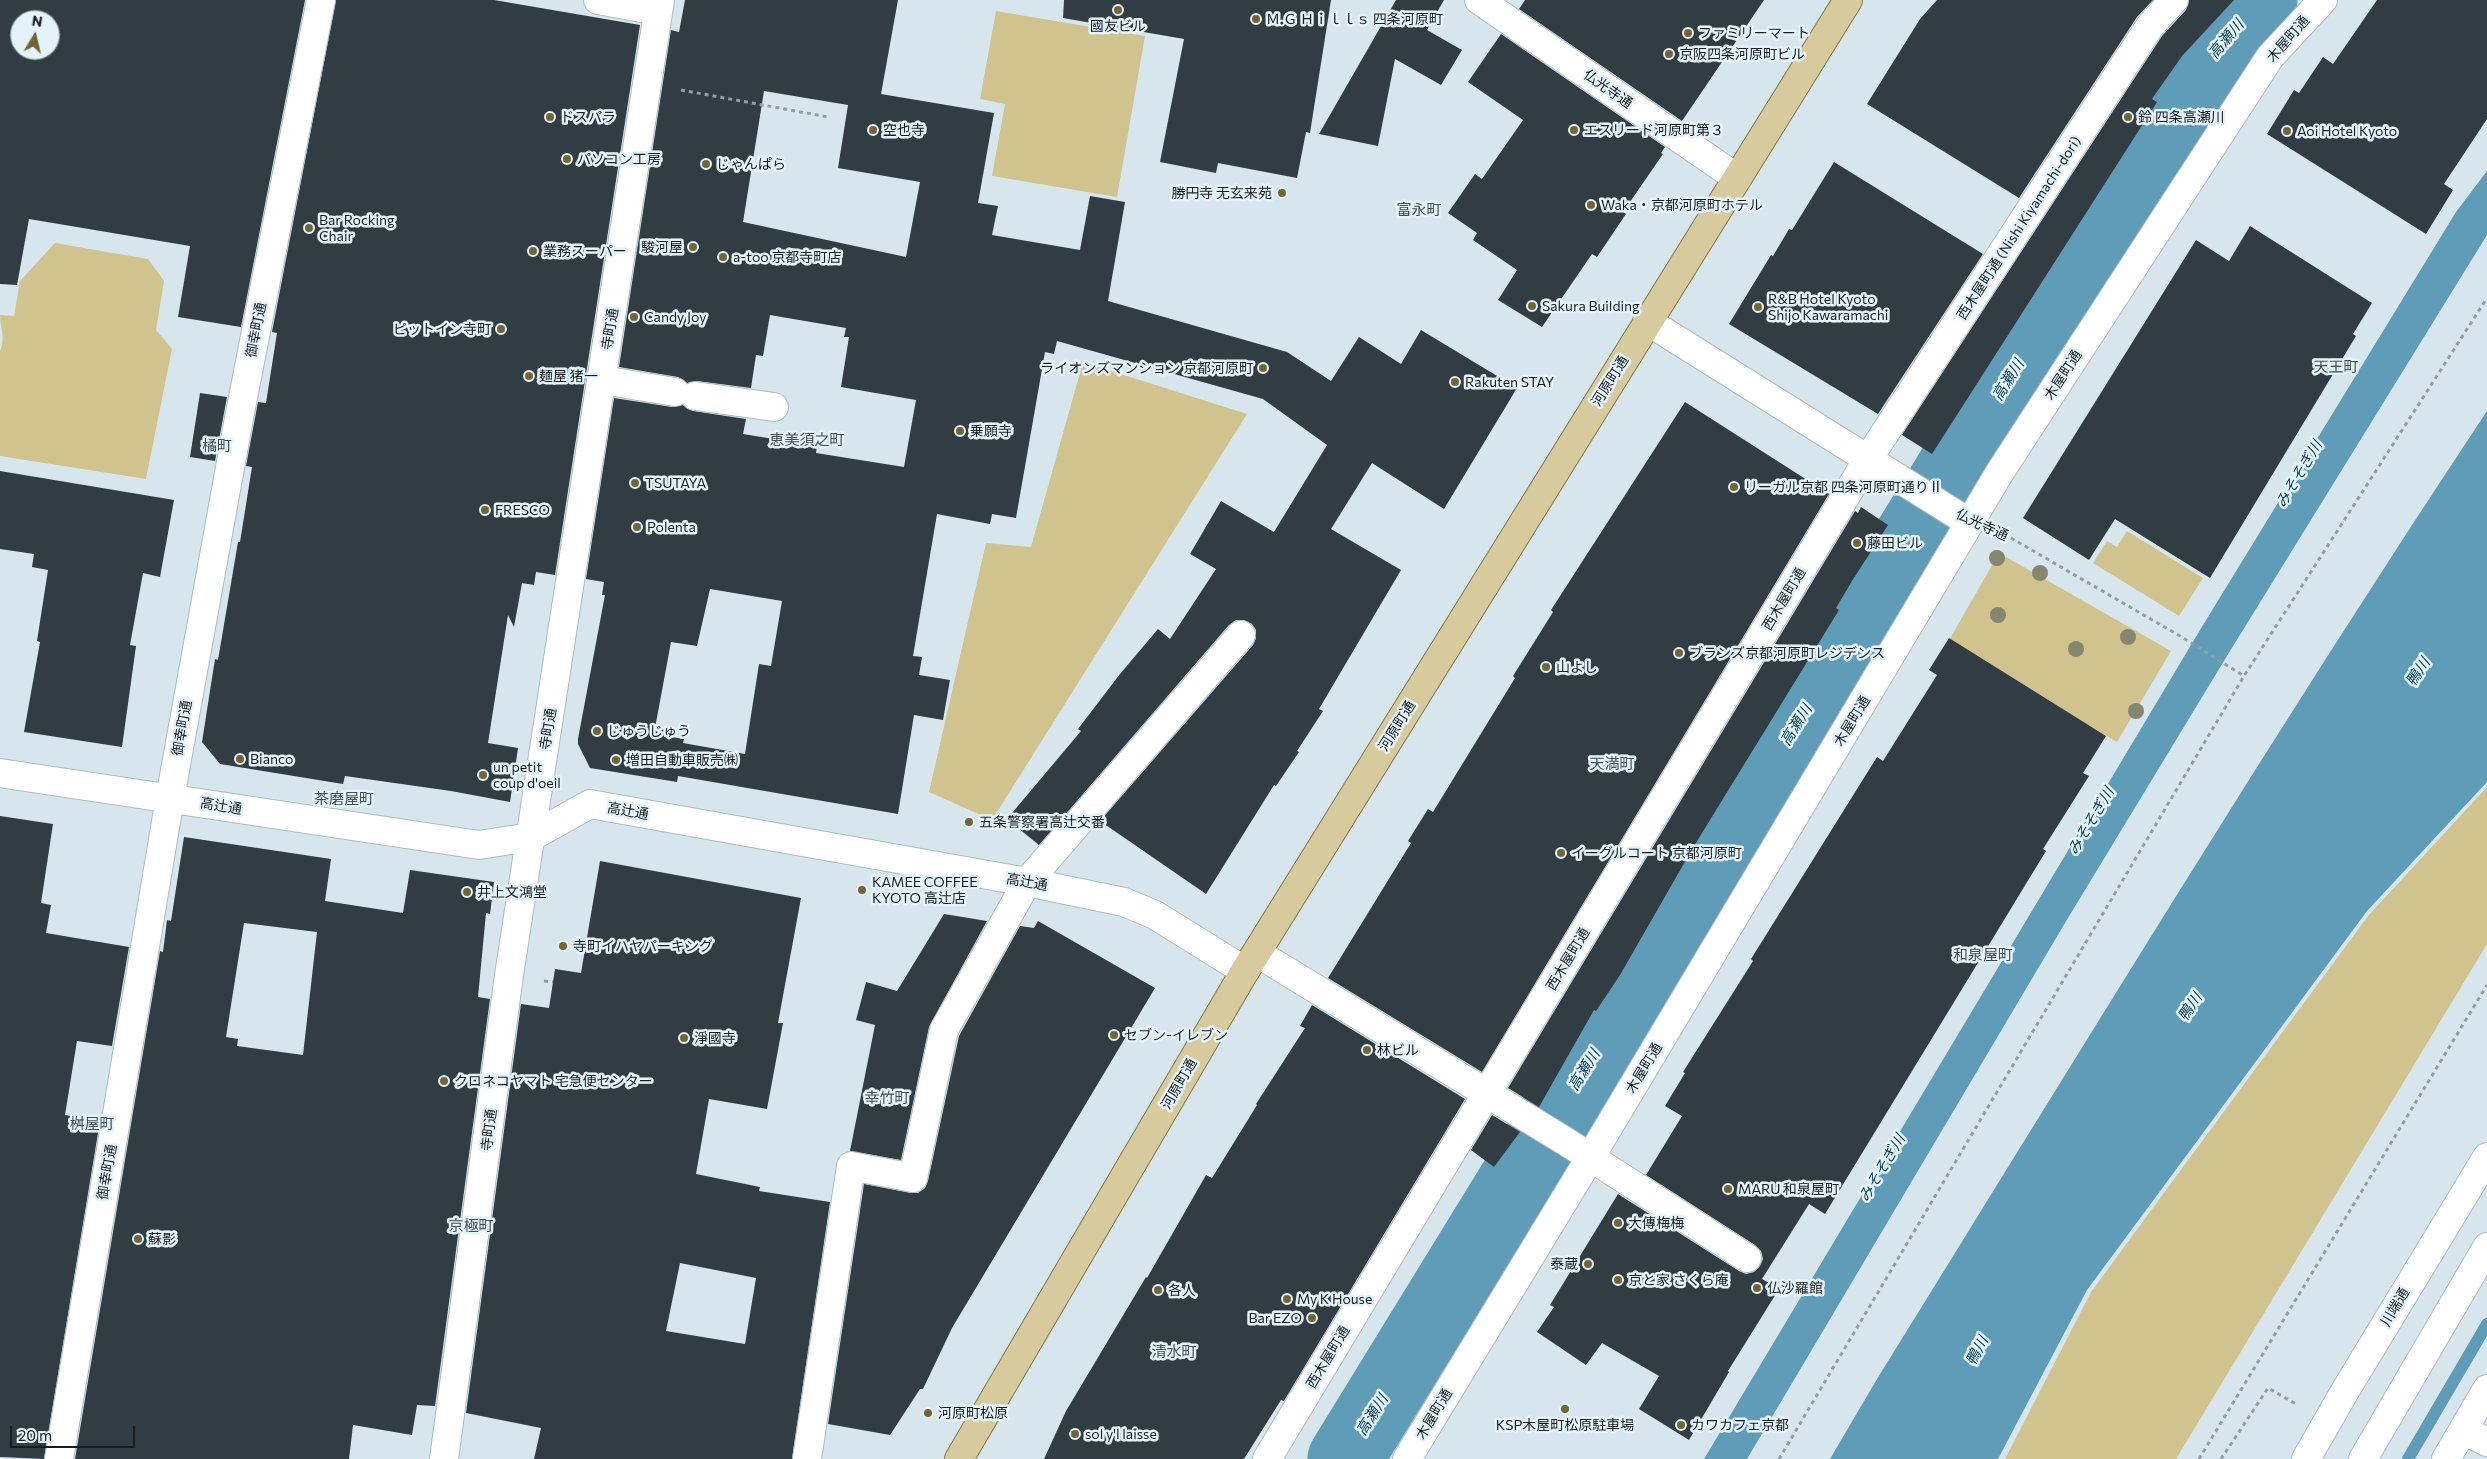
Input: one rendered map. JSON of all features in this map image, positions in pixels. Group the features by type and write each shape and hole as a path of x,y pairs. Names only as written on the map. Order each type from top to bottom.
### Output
{"main road":[{"name":"河原町通","path":"959,1459 1251,962 1647,321 1848,0"}],"street":[{"name":"御幸町通","path":"59,1459 170,798 239,418 321,0"},
{"path":"598,0 659,5"},
{"name":"仏光寺通","path":"1479,0 1737,178"},
{"name":"西木屋町通 (Nishi Kiyamachi-dori)","path":"1875,463 2150,26 2174,0"},
{"name":"木屋町通","path":"1407,1459 1590,1158 1960,516 2006,464 2270,57 2323,0"},
{"name":"寺町通","path":"444,1459 509,975 659,5"},
{"name":"仏光寺通","path":"1647,321 1960,516"},
{"path":"602,380 774,407"},
{"name":"西木屋町通","path":"1267,1459 1488,1093 1875,463"},
{"path":"807,1459 851,1166 914,1178 944,1030 1027,882 1241,635"},
{"name":"高辻通","path":"0,773 479,845 531,837 590,804 1027,882 1116,900 1155,915 1251,962 1488,1093 1747,1258"},
{"name":"川端通","path":"2306,1459 2350,1382 2487,1157"},
{"path":"2363,1459 2487,1247"},
{"path":"2446,1459 2487,1389"},
{"path":"2463,1430 2487,1442"}],"path":[{"path":"679,90 828,117"},
{"path":"1779,1459 2244,676 2487,298"},
{"name":"仏光寺通","path":"1960,516 1998,530 2180,636 2244,676"},
{"path":"2199,1459 2487,985"},
{"path":"2221,1459 2268,1388 2296,1404"}],"shaded area":[{"path":"996,11 1145,36 1117,197 992,176 1005,104 980,99"},
{"path":"55,243 148,259 164,281 156,330 172,349 146,479 0,456 0,351 3,337 0,315 14,316 20,281"},
{"path":"1083,362 1247,414 992,820 929,792 986,543 1031,547"},
{"path":"2127,531 2203,578 2179,616 2093,563 2107,541 2117,547"},
{"path":"1999,553 2171,651 2117,742 1948,642"},
{"path":"2487,787 2487,944 2176,1459 2005,1459 2091,1292 2368,916"}],"water":[{"name":"みそそぎ川","path":"2487,171 2487,235 2230,651 2068,918 1747,1459 1704,1459 2200,630 2456,212"},
{"name":"鴨川","path":"2487,411 2487,782 2367,911 2087,1290 1998,1459 1830,1459 1877,1379 2178,893 2331,651"}],"building":[{"path":"0,0 305,0 241,327 178,317 190,246 29,219 17,285 0,284"},
{"path":"336,0 494,0 640,25 555,575 536,572 534,585 522,583 514,627 508,615 488,743 518,748 510,802 451,791 345,776 343,784 220,764 202,742 215,659 218,660 252,467 246,466 258,402 266,403 277,333 272,332"},
{"path":"685,0 898,0 881,94 994,113 978,203 998,206 992,235 1080,250 1090,196 1125,202 1108,301 1287,352 1331,381 1359,337 1401,364 1421,330 1517,388 1444,509 1372,463 1331,529 1401,570 1319,709 1323,711 1297,751 1299,752 1276,786 1274,785 1206,894 1100,821 1253,645 1256,638 1256,630 1252,624 1244,620 1236,620 1229,625 1039,845 1007,819 1081,731 1078,729 1120,674 1158,629 1170,639 1216,569 1190,554 1221,501 1274,532 1327,445 1263,399 1057,341 1054,354 1045,352 1016,518 992,514 990,524 937,514 913,656 922,657 919,675 950,680 943,720 914,715 898,814 678,776 677,782 590,768 578,744 578,739 605,595 602,595 604,582 586,579 614,398 672,407 683,405 693,411 746,419 743,434 817,446 816,453 904,467 916,400 841,387 849,337 844,337 846,328 770,315 763,356 756,355 751,388 697,381 687,383 678,377 619,367 671,30 679,32","holes":["764,91 848,105 838,168 920,182 906,257 743,222","710,589 782,601 771,666 759,664 745,754 683,743 684,739 665,736 666,730 655,728 671,642 697,646"]},
{"path":"1064,0 1331,0 1310,133 1306,132 1297,178 1218,163 1216,173 1160,162 1184,39 1063,18"},
{"path":"1396,0 1444,0 1427,30 1462,50 1441,85 1395,59 1378,146 1319,134"},
{"name":"京阪四条河原町ビル","path":"1525,0 1764,0 1682,121 1519,9"},
{"path":"1937,0 2153,0 2137,17 2019,198 1867,104 1920,19"},
{"path":"2189,0 2234,0 2182,56 2152,99 2157,102 1932,454 1902,435 2162,36 2186,10"},
{"path":"2377,0 2487,0 2487,119 2444,184 2453,190 2426,234 2267,134 2294,90 2299,93 2323,57 2333,64"},
{"path":"1501,34 1665,147 1661,153 1663,154 1623,212 1626,214 1597,257 1592,254 1542,327 1498,300 1517,270 1473,240 1477,233 1448,213 1475,174 1482,179 1523,120 1468,82"},
{"path":"1834,162 1983,254 1878,414 1729,324 1771,255 1773,256 1789,229 1792,230"},
{"path":"2250,226 2372,303 2353,334 2356,336 2210,578 2115,519 2089,560 2023,518 2196,240 2229,261"},
{"path":"200,393 227,397 215,461 190,457"},
{"path":"1685,402 1829,494 1482,1072 1328,978 1411,843 1408,841 1428,809 1433,812 1515,678 1513,676 1553,612 1551,610"},
{"path":"0,471 174,500 160,577 143,573 130,645 136,646 122,747 24,732 40,642 37,641 48,570 32,567 34,554 0,549"},
{"path":"1861,507 1888,525 1836,608 1839,610 1694,846 1620,975 1596,1011 1594,1010 1539,1107 1508,1088 1855,511 1858,513"},
{"path":"1949,638 2106,736 2083,773 2089,776 2043,849 2046,851 1825,1214 1809,1204 1762,1279 1779,1289 1728,1371 1689,1440 1639,1409 1659,1376 1602,1343 1586,1365 1537,1332 1554,1307 1550,1305 1618,1194 1739,1271 1746,1274 1754,1272 1760,1266 1763,1259 1761,1251 1755,1245 1646,1175 1682,1116 1665,1106 1685,1073 1683,1072 1753,961 1751,959 1877,757 1883,761 1937,675 1929,670"},
{"path":"0,816 53,824 41,903 51,905 46,933 129,947 112,1046 77,1041 65,1115 100,1121 44,1459 0,1457"},
{"path":"184,837 331,859 325,901 403,913 410,870 494,882 490,914 486,913 478,997 490,999 435,1406 417,1405 412,1435 353,1425 349,1459 75,1459 160,951 163,952 167,920 171,921","holes":["244,923 317,932 303,1055 237,1046 238,1039 226,1037"]},
{"path":"600,861 801,898 778,1023 783,1023 767,1109 709,1099 696,1174 760,1187 759,1191 830,1202 792,1459 534,1459 541,1428 466,1413 521,1004 549,1008 555,969 581,973","holes":["680,1263 756,1278 745,1344 666,1331"]},
{"path":"944,914 987,921 929,1027 901,1160 850,1151 875,1025 856,1020 866,982 897,991"},
{"path":"1038,921 1155,988 952,1328 923,1389 920,1389 890,1435 828,1424 864,1184 911,1193 918,1193 925,1188 959,1036 1020,926 1034,928"},
{"path":"1312,1005 1465,1099 1284,1401 1281,1400 1244,1459 1044,1459 1066,1411 1147,1278 1206,1175 1212,1178 1256,1104 1305,1028 1300,1026"},
{"path":"1492,1115 1520,1132 1494,1167 1471,1150"}],"waterway":[{"name":"高瀬川","path":"1345,1459 2188,88 2221,43 2260,0"},
{"path":"2408,1459 2487,1324"}],"place":[{"name":"國友ビル","path":"1118,10"},
{"name":"Ｍ.Ｇ Ｈｉｌｌｓ 四条河原町","path":"1256,19"},
{"name":"ファミリーマート","path":"1688,33"},
{"name":"京阪四条河原町ビル","path":"1669,54"},
{"name":"ドスパラ","path":"550,117"},
{"name":"鈴 四条高瀬川","path":"2128,117"},
{"name":"空也寺","path":"873,130"},
{"name":"エスリード河原町第３","path":"1574,130"},
{"name":"Aoi Hotel Kyoto","path":"2287,131"},
{"name":"パソコン工房","path":"567,159"},
{"name":"じゃんぱら","path":"706,164"},
{"name":"勝円寺 无玄来苑","path":"1282,193"},
{"name":"Waka・京都河原町ホテル","path":"1591,205"},
{"name":"Bar Rocking Chair","path":"309,228"},
{"name":"駿河屋","path":"693,247"},
{"name":"業務スーパー","path":"533,251"},
{"name":"a-too 京都寺町店","path":"723,257"},
{"name":"Sakura Building","path":"1532,306"},
{"name":"R&B Hotel Kyoto Shijo Kawaramachi","path":"1758,307"},
{"name":"Candy Joy","path":"634,317"},
{"name":"ピットイン寺町","path":"501,329"},
{"name":"ライオンズマンション 京都河原町","path":"1263,368"},
{"name":"麺屋 猪一","path":"529,376"},
{"name":"Rakuten STAY","path":"1455,382"},
{"name":"乗願寺","path":"960,431"},
{"name":"TSUTAYA","path":"635,483"},
{"name":"リーガル京都 四条河原町通りⅡ","path":"1734,487"},
{"name":"FRESCO","path":"485,510"},
{"name":"Polenta","path":"637,527"},
{"name":"藤田ビル","path":"1857,543"},
{"name":"ブランズ京都河原町レジデンス","path":"1679,653"},
{"name":"山よし","path":"1546,667"},
{"name":"じゅうじゅう","path":"597,731"},
{"name":"Bianco","path":"240,759"},
{"name":"増田自動車販売㈱","path":"616,760"},
{"name":"un petit coup d'oeil","path":"483,775"},
{"name":"五条警察署高辻交番","path":"969,822"},
{"name":"イーグルコート 京都河原町","path":"1561,853"},
{"name":"KAMEE COFFEE KYOTO 高辻店","path":"862,890"},
{"name":"井上文鴻堂","path":"467,892"},
{"name":"寺町イハヤパーキング","path":"563,946"},
{"name":"セブン-イレブン","path":"1114,1035"},
{"name":"淨國寺","path":"684,1038"},
{"name":"林ビル","path":"1367,1050"},
{"name":"クロネコヤマト 宅急便センター","path":"444,1081"},
{"name":"MARU 和泉屋町","path":"1728,1189"},
{"name":"大傳梅梅","path":"1618,1223"},
{"name":"蘇影","path":"138,1239"},
{"name":"泰蔵","path":"1588,1264"},
{"name":"京と家 さくら庵","path":"1618,1280"},
{"name":"仏沙羅館","path":"1757,1288"},
{"name":"各人","path":"1158,1290"},
{"name":"My K House","path":"1287,1299"},
{"name":"Bar EZO","path":"1312,1318"},
{"name":"KSP木屋町松原駐車場","path":"1565,1409"},
{"name":"河原町松原","path":"928,1413"},
{"name":"カワカフェ京都","path":"1681,1425"},
{"name":"sol y'l laisse","path":"1075,1434"}],"district":[{"name":"富永町","path":"1419,210"},
{"name":"天王町","path":"2336,367"},
{"name":"恵美須之町","path":"807,440"},
{"name":"橘町","path":"217,446"},
{"name":"天満町","path":"1612,764"},
{"name":"茶磨屋町","path":"344,799"},
{"name":"和泉屋町","path":"1983,955"},
{"name":"幸竹町","path":"887,1098"},
{"name":"桝屋町","path":"92,1124"},
{"name":"京極町","path":"471,1226"},
{"name":"清水町","path":"1174,1352"}]}
